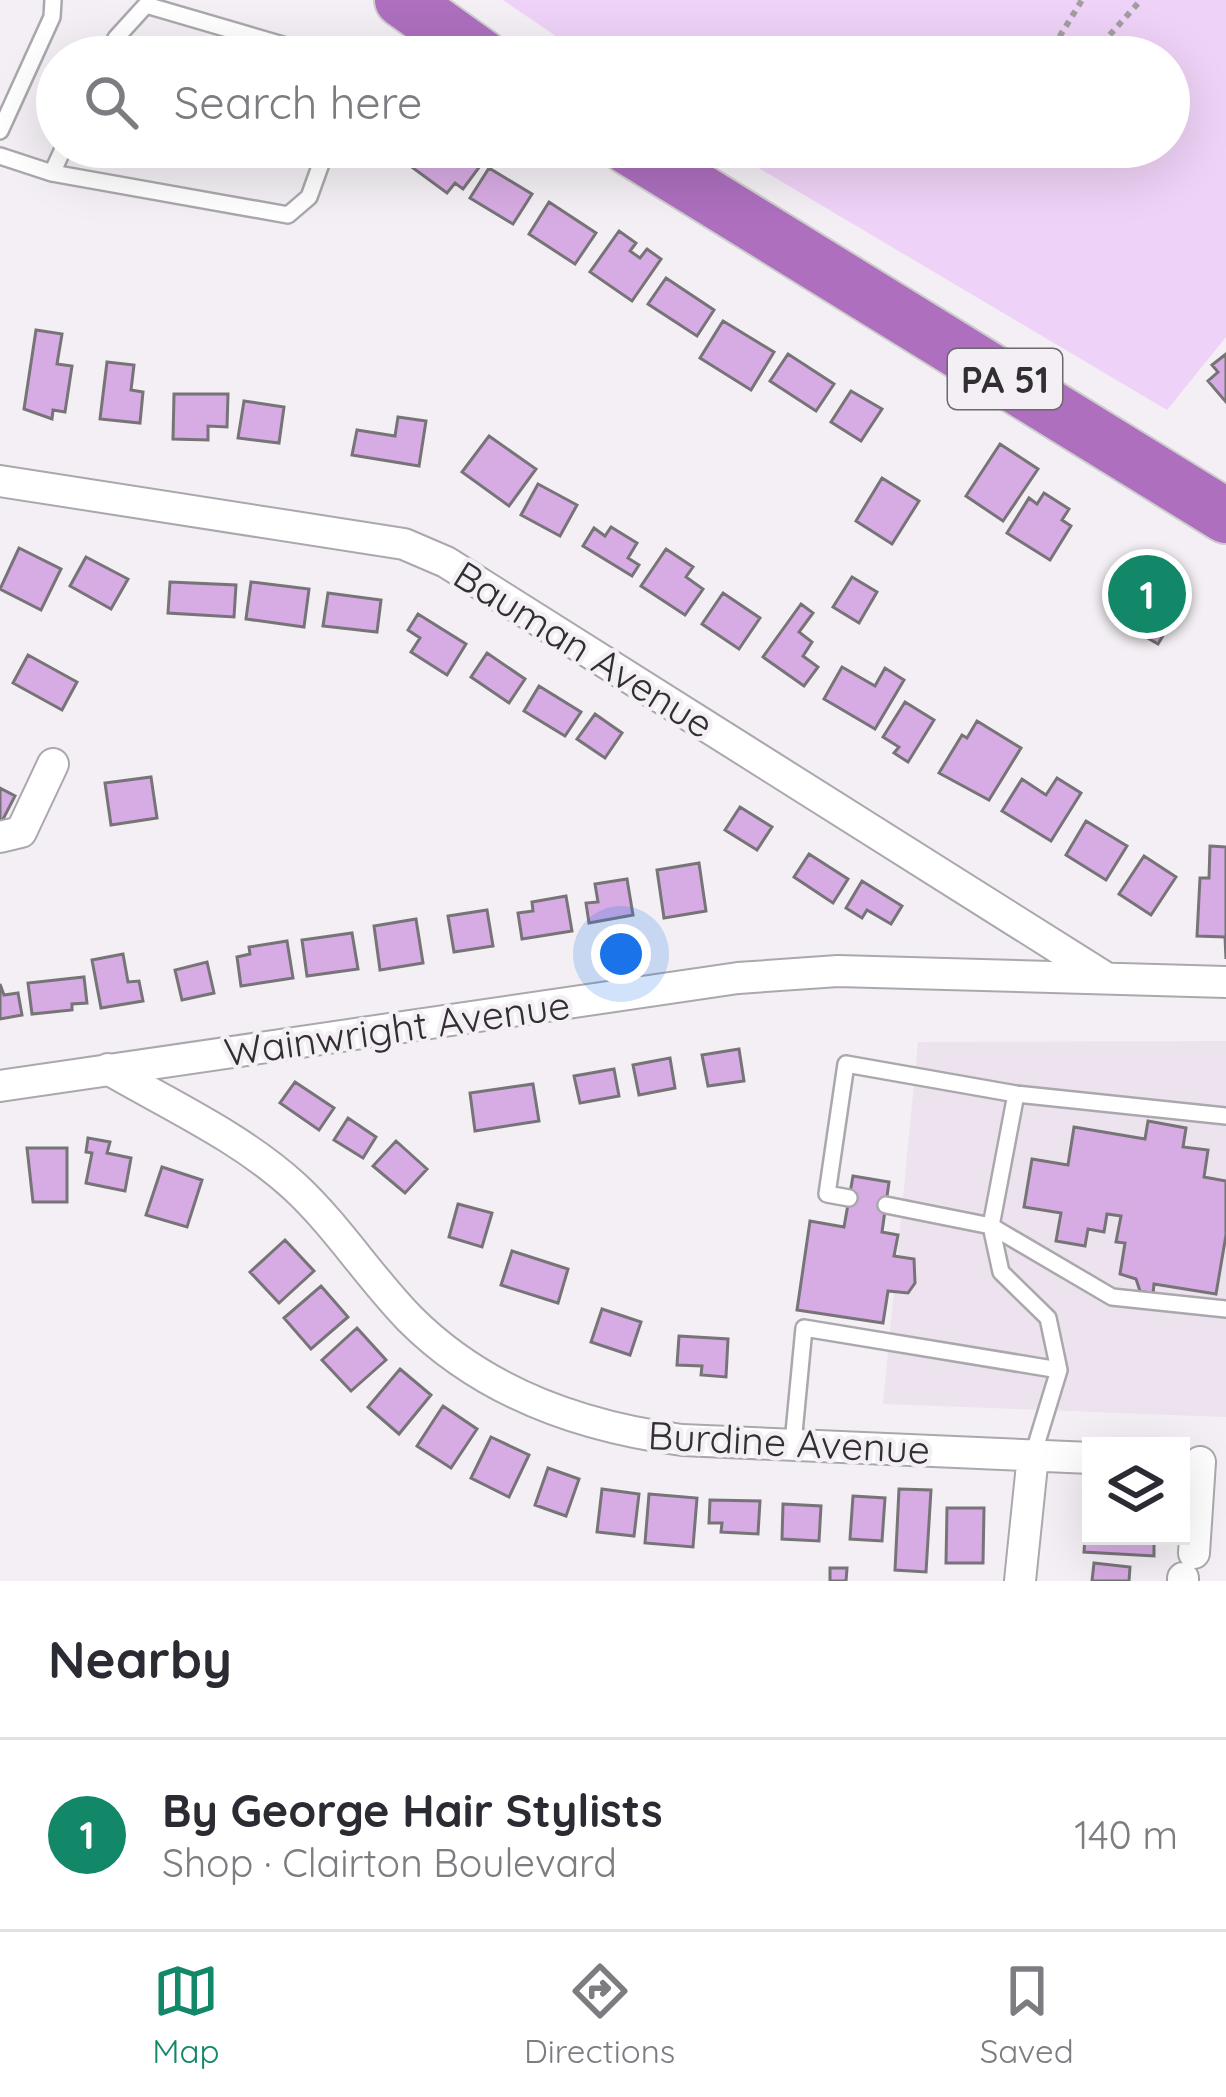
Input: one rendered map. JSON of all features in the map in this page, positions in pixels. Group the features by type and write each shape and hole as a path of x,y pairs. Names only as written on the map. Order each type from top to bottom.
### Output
{"highway":[{"path":"402,0 453,36"},
{"name":"PA 51","path":"662,168 1226,516"}],"street":[{"name":"Bauman Avenue","path":"0,481 404,544 446,562 1106,978"},
{"path":"11,835 53,764"},
{"name":"Wainwright Avenue","path":"0,1086 738,978 838,971 1226,982"},
{"name":"Burdine Avenue","path":"108,1069 226,1138 292,1184 348,1242 410,1319 474,1370 543,1406 617,1431 682,1440 1082,1458"},
{"path":"1020,1581 1033,1455"},
{"path":"1186,1570 1202,1462"}],"lane":[{"path":"43,36 53,0"},
{"path":"118,36 146,4 253,36"},
{"path":"0,131 36,52"},
{"path":"0,156 36,168"},
{"path":"37,168 287,214 309,197 319,168"},
{"path":"52,173 54,168"},
{"path":"848,1198 827,1194 847,1064 1016,1094 1226,1116"},
{"path":"1016,1094 992,1226 1001,1272 1048,1318 1059,1370 1033,1455"},
{"path":"886,1205 992,1226 1112,1298 1226,1309"},
{"path":"794,1443 804,1328 1059,1370"}],"path":[{"path":"1060,36 1082,0"},
{"path":"1108,36 1141,0"}],"shaded area":[{"path":"503,0 1226,0 1226,337 1167,410 758,168 1190,168 1190,36 556,36"},
{"path":"1226,1041 1226,1417 883,1404 918,1042"}],"building":[{"path":"413,168 479,168 463,189 455,183 447,193"},
{"path":"489,168 532,194 513,224 470,198"},
{"path":"549,202 596,233 575,264 529,234"},
{"path":"619,231 636,243 630,251 640,258 647,249 661,259 632,301 590,272"},
{"path":"666,278 714,310 697,336 648,304"},
{"path":"723,321 774,352 751,390 700,358"},
{"path":"36,330 62,334 57,364 72,366 65,412 53,410 52,419 24,409"},
{"path":"788,354 834,384 816,411 770,381"},
{"path":"1226,354 1226,402 1208,381 1218,372 1212,365"},
{"path":"107,362 134,365 131,390 143,392 140,423 100,419"},
{"path":"851,391 882,409 861,441 831,422"},
{"path":"174,394 228,394 227,427 208,426 208,440 173,439"},
{"path":"244,401 284,407 279,443 238,438"},
{"path":"398,417 426,421 419,466 352,455 357,430 395,436"},
{"path":"489,436 536,469 509,506 462,472"},
{"path":"1000,444 1038,469 1003,521 966,496"},
{"path":"882,478 919,501 892,544 856,521"},
{"path":"538,484 577,505 560,536 521,515"},
{"path":"1044,493 1069,509 1062,520 1071,526 1050,560 1007,533 1029,498 1037,504"},
{"path":"611,527 637,543 628,558 639,565 632,576 583,546 594,528 605,536"},
{"path":"19,548 61,569 41,610 0,589"},
{"path":"666,549 693,567 686,577 703,589 685,615 641,586"},
{"path":"86,557 128,579 111,609 70,586"},
{"path":"1145,565 1190,591 1158,644 1113,618"},
{"path":"852,577 877,592 859,623 833,607"},
{"path":"170,582 236,585 234,617 168,613"},
{"path":"251,582 309,589 304,627 246,619"},
{"path":"328,593 381,600 377,632 323,626"},
{"path":"723,593 760,618 739,649 702,624"},
{"path":"801,604 813,613 799,632 812,642 803,656 818,667 804,686 763,657"},
{"path":"418,614 466,644 447,675 411,652 420,638 408,630"},
{"path":"487,653 525,679 509,703 471,677"},
{"path":"28,655 77,682 62,710 13,683"},
{"path":"842,667 875,686 885,668 904,680 875,729 824,699"},
{"path":"539,686 581,712 565,736 524,711"},
{"path":"905,702 934,720 908,762 894,753 899,747 883,737"},
{"path":"595,714 622,733 605,758 577,739"},
{"path":"977,721 1021,748 989,800 939,773 962,735 967,738"},
{"path":"151,777 157,818 111,825 105,783"},
{"path":"1057,778 1081,793 1051,841 1002,811 1022,779 1046,795"},
{"path":"0,788 15,796 0,825"},
{"path":"740,807 772,827 757,850 725,830"},
{"path":"1086,821 1127,846 1106,880 1066,855"},
{"path":"1210,846 1226,847 1226,959 1225,937 1197,936 1200,878 1209,878"},
{"path":"809,854 848,879 833,903 794,877"},
{"path":"1144,856 1176,877 1151,915 1119,894"},
{"path":"699,863 706,911 664,918 657,870"},
{"path":"627,879 633,915 589,923 586,903 598,902 595,884"},
{"path":"862,881 902,906 891,924 867,910 862,918 846,908"},
{"path":"566,896 572,931 522,939 518,913 533,911 532,902"},
{"path":"487,910 493,946 454,952 448,916"},
{"path":"416,919 423,963 380,970 374,926"},
{"path":"352,933 358,969 307,976 302,940"},
{"path":"287,941 293,978 241,986 237,957 250,954 249,947"},
{"path":"123,954 128,982 139,981 143,1001 101,1008 92,960"},
{"path":"207,962 214,993 182,1000 175,970"},
{"path":"84,977 87,1003 72,1004 72,1010 32,1014 28,983"},
{"path":"0,984 4,995 18,993 22,1015 0,1019"},
{"path":"739,1049 744,1081 708,1086 702,1055"},
{"path":"670,1058 675,1088 639,1095 633,1065"},
{"path":"614,1069 619,1096 580,1103 574,1076"},
{"path":"295,1082 334,1108 319,1130 280,1103"},
{"path":"533,1084 539,1121 475,1131 470,1093"},
{"path":"348,1118 376,1137 363,1158 334,1140"},
{"path":"1148,1121 1186,1128 1183,1147 1208,1150 1204,1177 1226,1181 1226,1235 1216,1294 1154,1284 1153,1294 1140,1291 1136,1279 1120,1274 1125,1243 1116,1242 1121,1216 1107,1214 1104,1232 1088,1229 1085,1246 1056,1241 1061,1213 1024,1207 1032,1159 1068,1165 1074,1127 1145,1139"},
{"path":"88,1138 110,1142 107,1153 131,1158 125,1191 86,1183 92,1153 86,1152"},
{"path":"396,1141 427,1169 405,1193 373,1166"},
{"path":"27,1148 67,1148 67,1202 33,1202"},
{"path":"162,1167 202,1180 187,1227 146,1215"},
{"path":"853,1176 889,1182 882,1232 898,1235 894,1256 914,1259 915,1283 908,1293 888,1291 883,1323 797,1310 810,1221 844,1227"},
{"path":"458,1204 492,1213 482,1247 449,1237"},
{"path":"285,1240 314,1271 279,1303 250,1272"},
{"path":"512,1251 568,1269 558,1303 501,1285"},
{"path":"321,1286 348,1317 311,1349 284,1318"},
{"path":"602,1309 641,1322 630,1355 591,1342"},
{"path":"357,1328 386,1360 351,1391 322,1360"},
{"path":"679,1336 728,1339 726,1377 701,1375 702,1366 677,1365"},
{"path":"400,1369 431,1395 399,1434 368,1407"},
{"path":"443,1406 477,1429 451,1468 417,1446"},
{"path":"491,1437 529,1455 509,1497 471,1478"},
{"path":"548,1468 579,1479 566,1516 535,1505"},
{"path":"602,1489 639,1494 634,1536 597,1532"},
{"path":"899,1489 931,1490 926,1572 895,1570"},
{"path":"649,1494 697,1498 693,1547 645,1543"},
{"path":"853,1496 885,1498 882,1541 850,1539"},
{"path":"710,1500 760,1501 758,1534 721,1532 722,1523 709,1523"},
{"path":"783,1504 821,1506 819,1541 782,1539"},
{"path":"947,1508 984,1508 983,1563 946,1563"},
{"path":"1084,1545 1154,1545 1154,1556 1084,1552"},
{"path":"1094,1563 1130,1567 1129,1581 1092,1581"},
{"path":"830,1568 847,1568 846,1581 830,1581"}],"place":[{"name":"By George Hair Stylists","path":"1147,594"}]}
